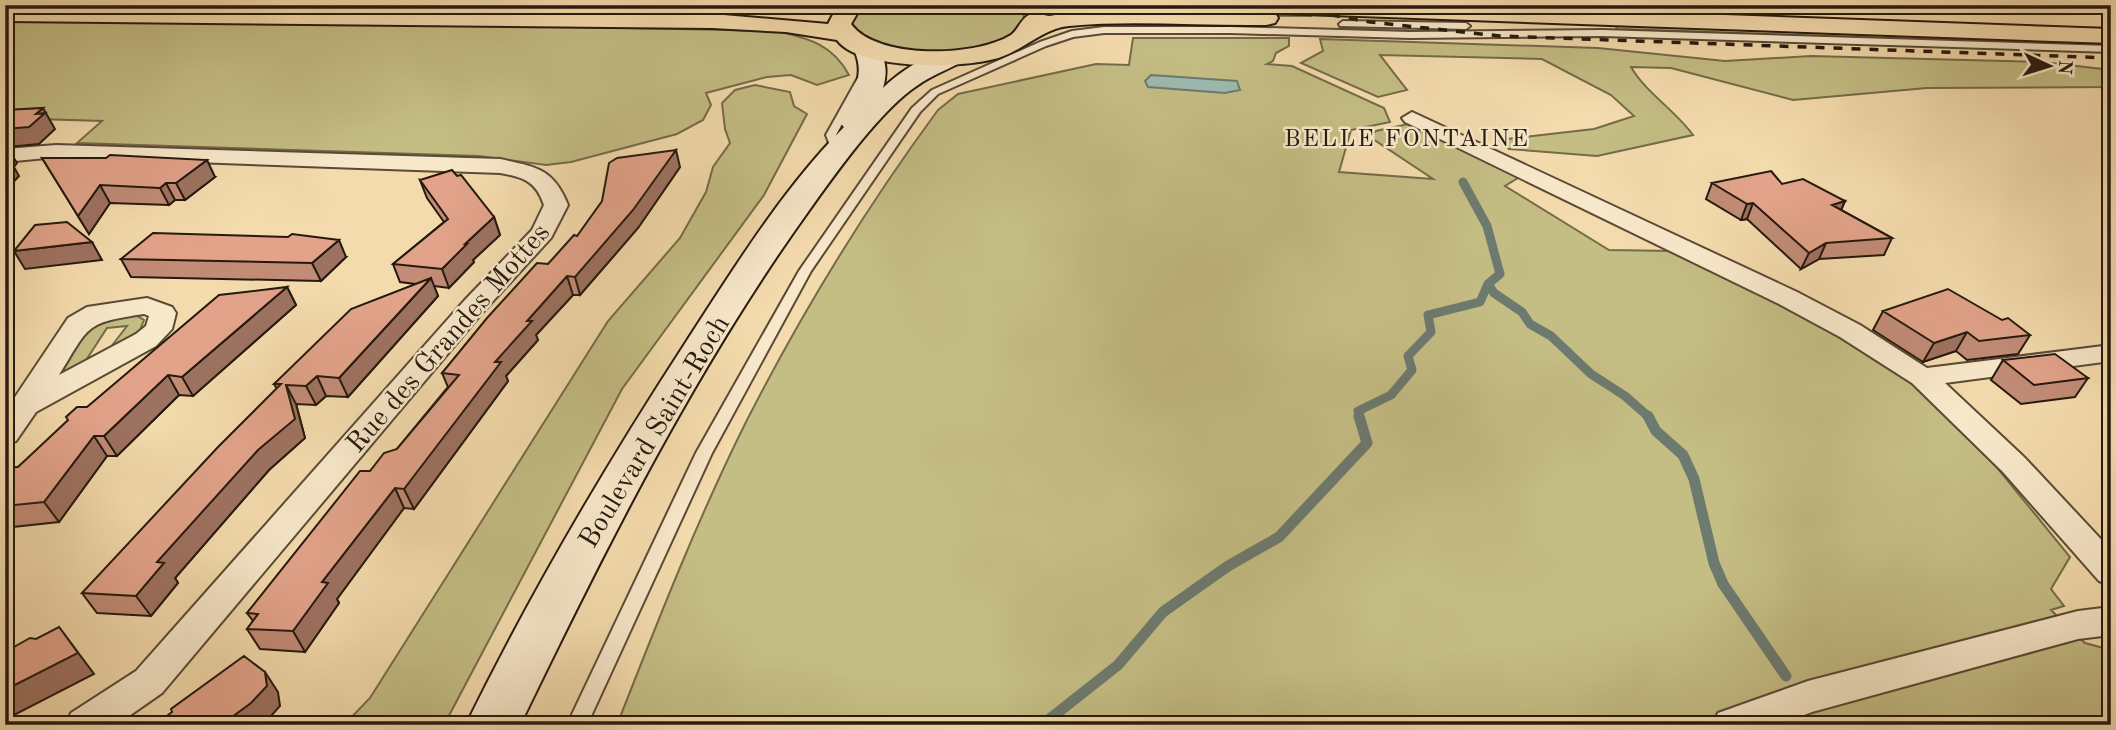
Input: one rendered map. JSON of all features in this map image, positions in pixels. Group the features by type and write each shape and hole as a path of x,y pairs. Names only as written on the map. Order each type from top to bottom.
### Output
{"main road":[{"path":"11,5 74,13"},
{"path":"841,33 839,18 850,5"},
{"path":"1014,47 1036,23 1037,15 1031,5"},
{"path":"1237,5 1398,13"},
{"path":"712,22 818,7"},
{"path":"5,14 712,22 796,26 841,33 867,50 914,59 951,58 1014,47 1048,24 1065,19 1315,18 1398,13 1551,11 2111,36"},
{"name":"Boulevard Saint-Roch","path":"837,151 874,77 873,59 867,50"},
{"name":"Boulevard Saint-Roch","path":"493,725 572,568 641,444 754,263 837,151 908,80 951,58"}],"street":[{"path":"1412,118 1788,298 1850,331 1922,377 2014,465 2111,572"},
{"name":"Rue des Grandes Mottes","path":"5,156 56,151 500,166 537,175 550,185 556,205 543,233 464,317 149,682 85,725"},
{"path":"5,434 77,324 96,313 120,308 147,306 163,313 159,329 146,340 26,405"},
{"path":"1922,377 2111,353"},
{"path":"1732,725 1808,697 2078,625 2111,621"}],"lane":[{"path":"577,725 704,453 805,271 916,110 935,92 1014,47 1084,32 1234,30 1410,35 1586,32 2111,49"}],"shaded area":[{"path":"5,5 791,5 762,12 691,15 8,8"},
{"path":"865,5 1017,5 1023,12 1024,20 1005,38 976,48 942,52 908,50 879,44 859,33 853,20"},
{"path":"1083,5 1247,7 1312,16 1085,15"},
{"path":"5,16 776,31 819,44 835,56 849,75 817,85 791,75 767,77 706,93 711,105 703,120 677,134 571,162 546,165 479,156 77,143 102,121 5,118"},
{"path":"1614,25 2111,42 2111,46 1618,29"},
{"path":"1133,38 1289,38 1289,46 1276,53 1273,61 1267,64 1292,66 1384,108 1390,122 1351,130 1339,172 1433,179 1370,137 1376,131 1413,123 1521,176 1505,186 1609,250 1674,251 1810,318 1909,381 1990,459 2070,557 2051,589 2064,606 2051,610 2085,643 2111,650 2111,725 617,725 694,534 767,381 860,223 938,110 958,94 1096,64 1129,65"},
{"path":"1320,39 1598,48 1725,61 1811,56 2042,62 2111,70 2111,87 1927,88 1793,100 1671,68 1631,67 1644,85 1693,135 1597,156 1509,149 1499,140 1594,129 1634,116 1611,95 1542,59 1380,55 1407,90 1378,97 1301,63 1323,51"},
{"path":"755,85 790,92 794,106 807,114 764,195 622,389 444,725 344,725 370,698 608,321 680,238 706,192 713,167 730,143 725,129 722,103 735,90"},
{"path":"134,314 144,320 140,330 107,352 127,326 107,328 83,365 54,378 84,334 104,323"}],"water":[{"path":"1151,75 1237,81 1240,90 1225,93 1148,87 1145,81"}],"building":[{"path":"43,108 36,114 45,113 29,127 5,129 5,110"},
{"path":"676,150 633,210 575,277 567,276 527,321 532,321 495,362 501,362 404,489 395,488 322,582 328,583 293,631 247,629 258,614 247,613 360,471 370,471 384,453 397,449 459,375 442,373 487,318 537,263 548,264 574,235 577,236 602,201 609,163 617,158"},
{"path":"110,155 207,160 176,183 166,183 160,188 100,185 78,216 42,158 106,158"},
{"path":"452,170 457,176 461,175 494,217 442,269 393,264 448,219 420,180"},
{"path":"1771,171 1782,184 1803,179 1845,201 1832,205 1892,238 1826,243 1809,253 1753,203 1747,204 1712,183"},
{"path":"67,222 92,242 14,251 35,225"},
{"path":"153,233 288,237 292,234 339,240 312,263 121,259"},
{"path":"431,278 339,378 317,376 306,386 286,385 295,419 258,450 157,562 164,563 136,596 82,593 218,447 281,384 274,384 351,309"},
{"path":"287,287 182,377 168,375 104,436 94,436 44,502 5,506 5,468 18,467 68,420 66,417 77,407 87,407 219,295"},
{"path":"1948,289 2002,320 2008,318 2030,335 1979,341 1967,332 1934,343 1883,311"},
{"path":"2055,354 2088,378 2034,385 2003,360"},
{"path":"59,627 78,653 5,690 5,652 30,638 36,639"},
{"path":"244,656 265,672 267,686 251,703 221,725 155,725 172,712 171,709"}],"waterway":[{"path":"1463,182 1487,226 1500,274 1488,284"},
{"path":"1360,418 1358,411 1391,395 1412,370 1408,356 1431,332 1428,315 1480,302 1488,284"},
{"path":"1488,284 1494,293 1522,312 1530,324 1551,336 1591,374 1625,396 1648,416"},
{"path":"1042,725 1118,665 1163,612 1228,566 1279,537 1367,443 1359,416"},
{"path":"1648,416 1656,431 1683,455 1694,479 1714,563 1723,584 1786,676"}],"railway":[{"path":"1278,5 1370,22 1500,36 2111,58"}],"district":[{"name":"BELLE FONTAINE","path":"1407,138"}]}
